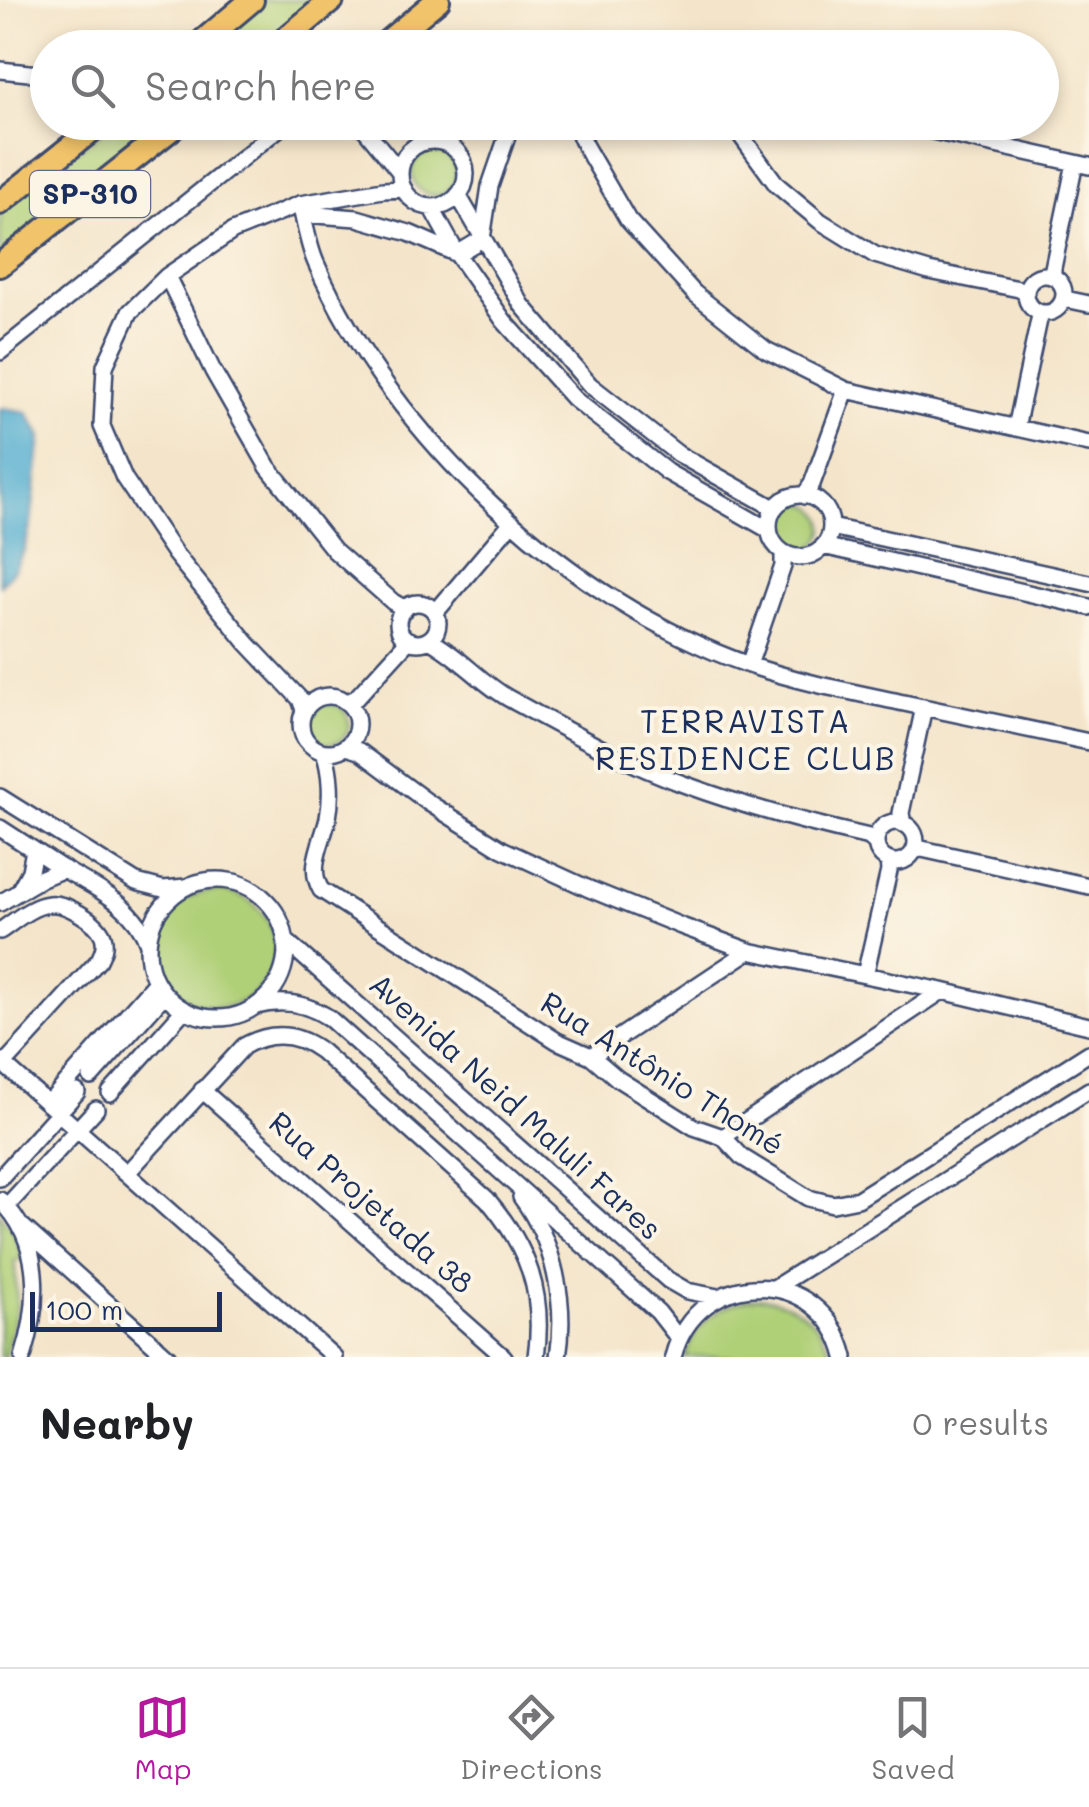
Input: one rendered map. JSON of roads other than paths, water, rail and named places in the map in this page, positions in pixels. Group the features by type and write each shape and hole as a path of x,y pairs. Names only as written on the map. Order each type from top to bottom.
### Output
{"highway":[{"path":"216,30 252,0"},
{"path":"296,30 332,0"},
{"path":"402,30 438,0"},
{"name":"SP-310","path":"0,203 79,140"},
{"name":"SP-310","path":"0,265 157,140"}],"street":[{"path":"0,70 30,72"},
{"path":"0,352 265,140"},
{"path":"372,140 402,180 410,198 420,204 441,206 464,186 465,164 460,155 438,140"},
{"path":"402,180 403,160 410,150 419,144 446,140"},
{"path":"482,239 490,186 506,140"},
{"path":"582,140 628,220 694,293 766,350 846,390 1089,444"},
{"path":"744,140 776,186 820,222 875,255 929,271 1024,290"},
{"path":"972,140 1082,165 1052,273"},
{"path":"305,704 247,643 175,554 124,478 102,426 105,366 130,312 167,276 233,231 302,209 383,190 402,180"},
{"path":"458,195 522,305 590,385 678,454 774,508"},
{"path":"431,206 457,254 504,321 574,399 667,472 769,530"},
{"path":"302,209 356,218 409,233 457,254"},
{"path":"302,209 314,259 354,339 422,432 512,522 594,586 675,634 749,665 835,689 1089,742"},
{"path":"457,254 482,239"},
{"path":"1024,290 1036,277 1052,273"},
{"path":"1052,273 1062,284 1066,299"},
{"path":"167,276 212,371 268,468 334,550 399,608 404,642"},
{"path":"1024,290 1028,305 1040,315"},
{"path":"1040,315 1055,310 1066,299"},
{"path":"1066,299 1089,304"},
{"path":"1016,428 1040,315"},
{"path":"810,493 846,390"},
{"path":"786,559 771,539 774,508 788,498 810,493"},
{"path":"786,559 809,556 829,537 826,510 810,493"},
{"path":"436,607 512,522"},
{"path":"830,527 1089,583"},
{"path":"823,546 1089,607"},
{"path":"749,665 786,559"},
{"path":"399,608 417,603 436,607"},
{"path":"435,640 436,607"},
{"path":"352,702 404,642 435,640 498,692 586,742 682,784 783,817 874,838"},
{"path":"305,704 325,696 352,702"},
{"path":"341,751 357,726 352,702"},
{"path":"305,704 301,725 305,740 316,750 341,751 502,849 587,888 749,951 1089,1026"},
{"path":"899,820 924,707"},
{"name":"Rua Antônio Thomé","path":"341,751 314,869 322,890 557,1041 591,1056 618,1080 694,1126 723,1137 742,1157 808,1198 833,1204 858,1199 1089,1053"},
{"path":"0,797 136,882 162,888 227,881 261,897 277,916 285,940 284,965 274,988 256,1006 233,1016 202,1017 184,1010 160,989 148,958 154,920 169,900 190,886"},
{"path":"874,838 884,826 899,820"},
{"path":"899,820 912,831 917,847"},
{"path":"0,828 102,891 133,917 148,945"},
{"path":"874,838 891,865"},
{"path":"891,865 906,859 917,847"},
{"path":"917,847 1089,886"},
{"path":"20,892 34,850"},
{"path":"865,975 891,865"},
{"path":"0,902 64,869"},
{"path":"0,932 38,906 50,904 70,907 103,937 99,960 2,1062 334,1357"},
{"name":"Avenida Neid Maluli Fares","path":"285,940 668,1280 697,1295 718,1297"},
{"path":"591,1056 749,951"},
{"path":"91,1077 160,989"},
{"path":"0,1178 53,1108 160,989"},
{"path":"723,1137 942,991"},
{"name":"Avenida Neid Maluli Fares","path":"256,1006 294,1002 318,1011 658,1312 679,1339"},
{"path":"110,1093 184,1010"},
{"path":"127,1173 244,1046 273,1036 294,1037 321,1051 487,1199 505,1220 520,1244 537,1298 536,1357"},
{"name":"Rua Projetada 38","path":"202,1090 504,1357"},
{"path":"774,1288 1089,1090"},
{"path":"53,1108 77,1092"},
{"path":"96,1109 4,1203 23,1227 168,1357"},
{"path":"503,1174 526,1202 543,1234 554,1269 560,1305 558,1357"},
{"path":"23,1227 34,1265 34,1302 23,1357"},
{"path":"34,1265 54,1254"},
{"path":"673,1357 679,1339 695,1315 718,1297 746,1288 774,1288 802,1298 824,1315 840,1340 845,1357"}],"water":[{"path":"0,409 27,412 41,436 24,550 0,585"}],"district":[{"name":"TERRAVISTA RESIDENCE CLUB","path":"746,740"}]}
